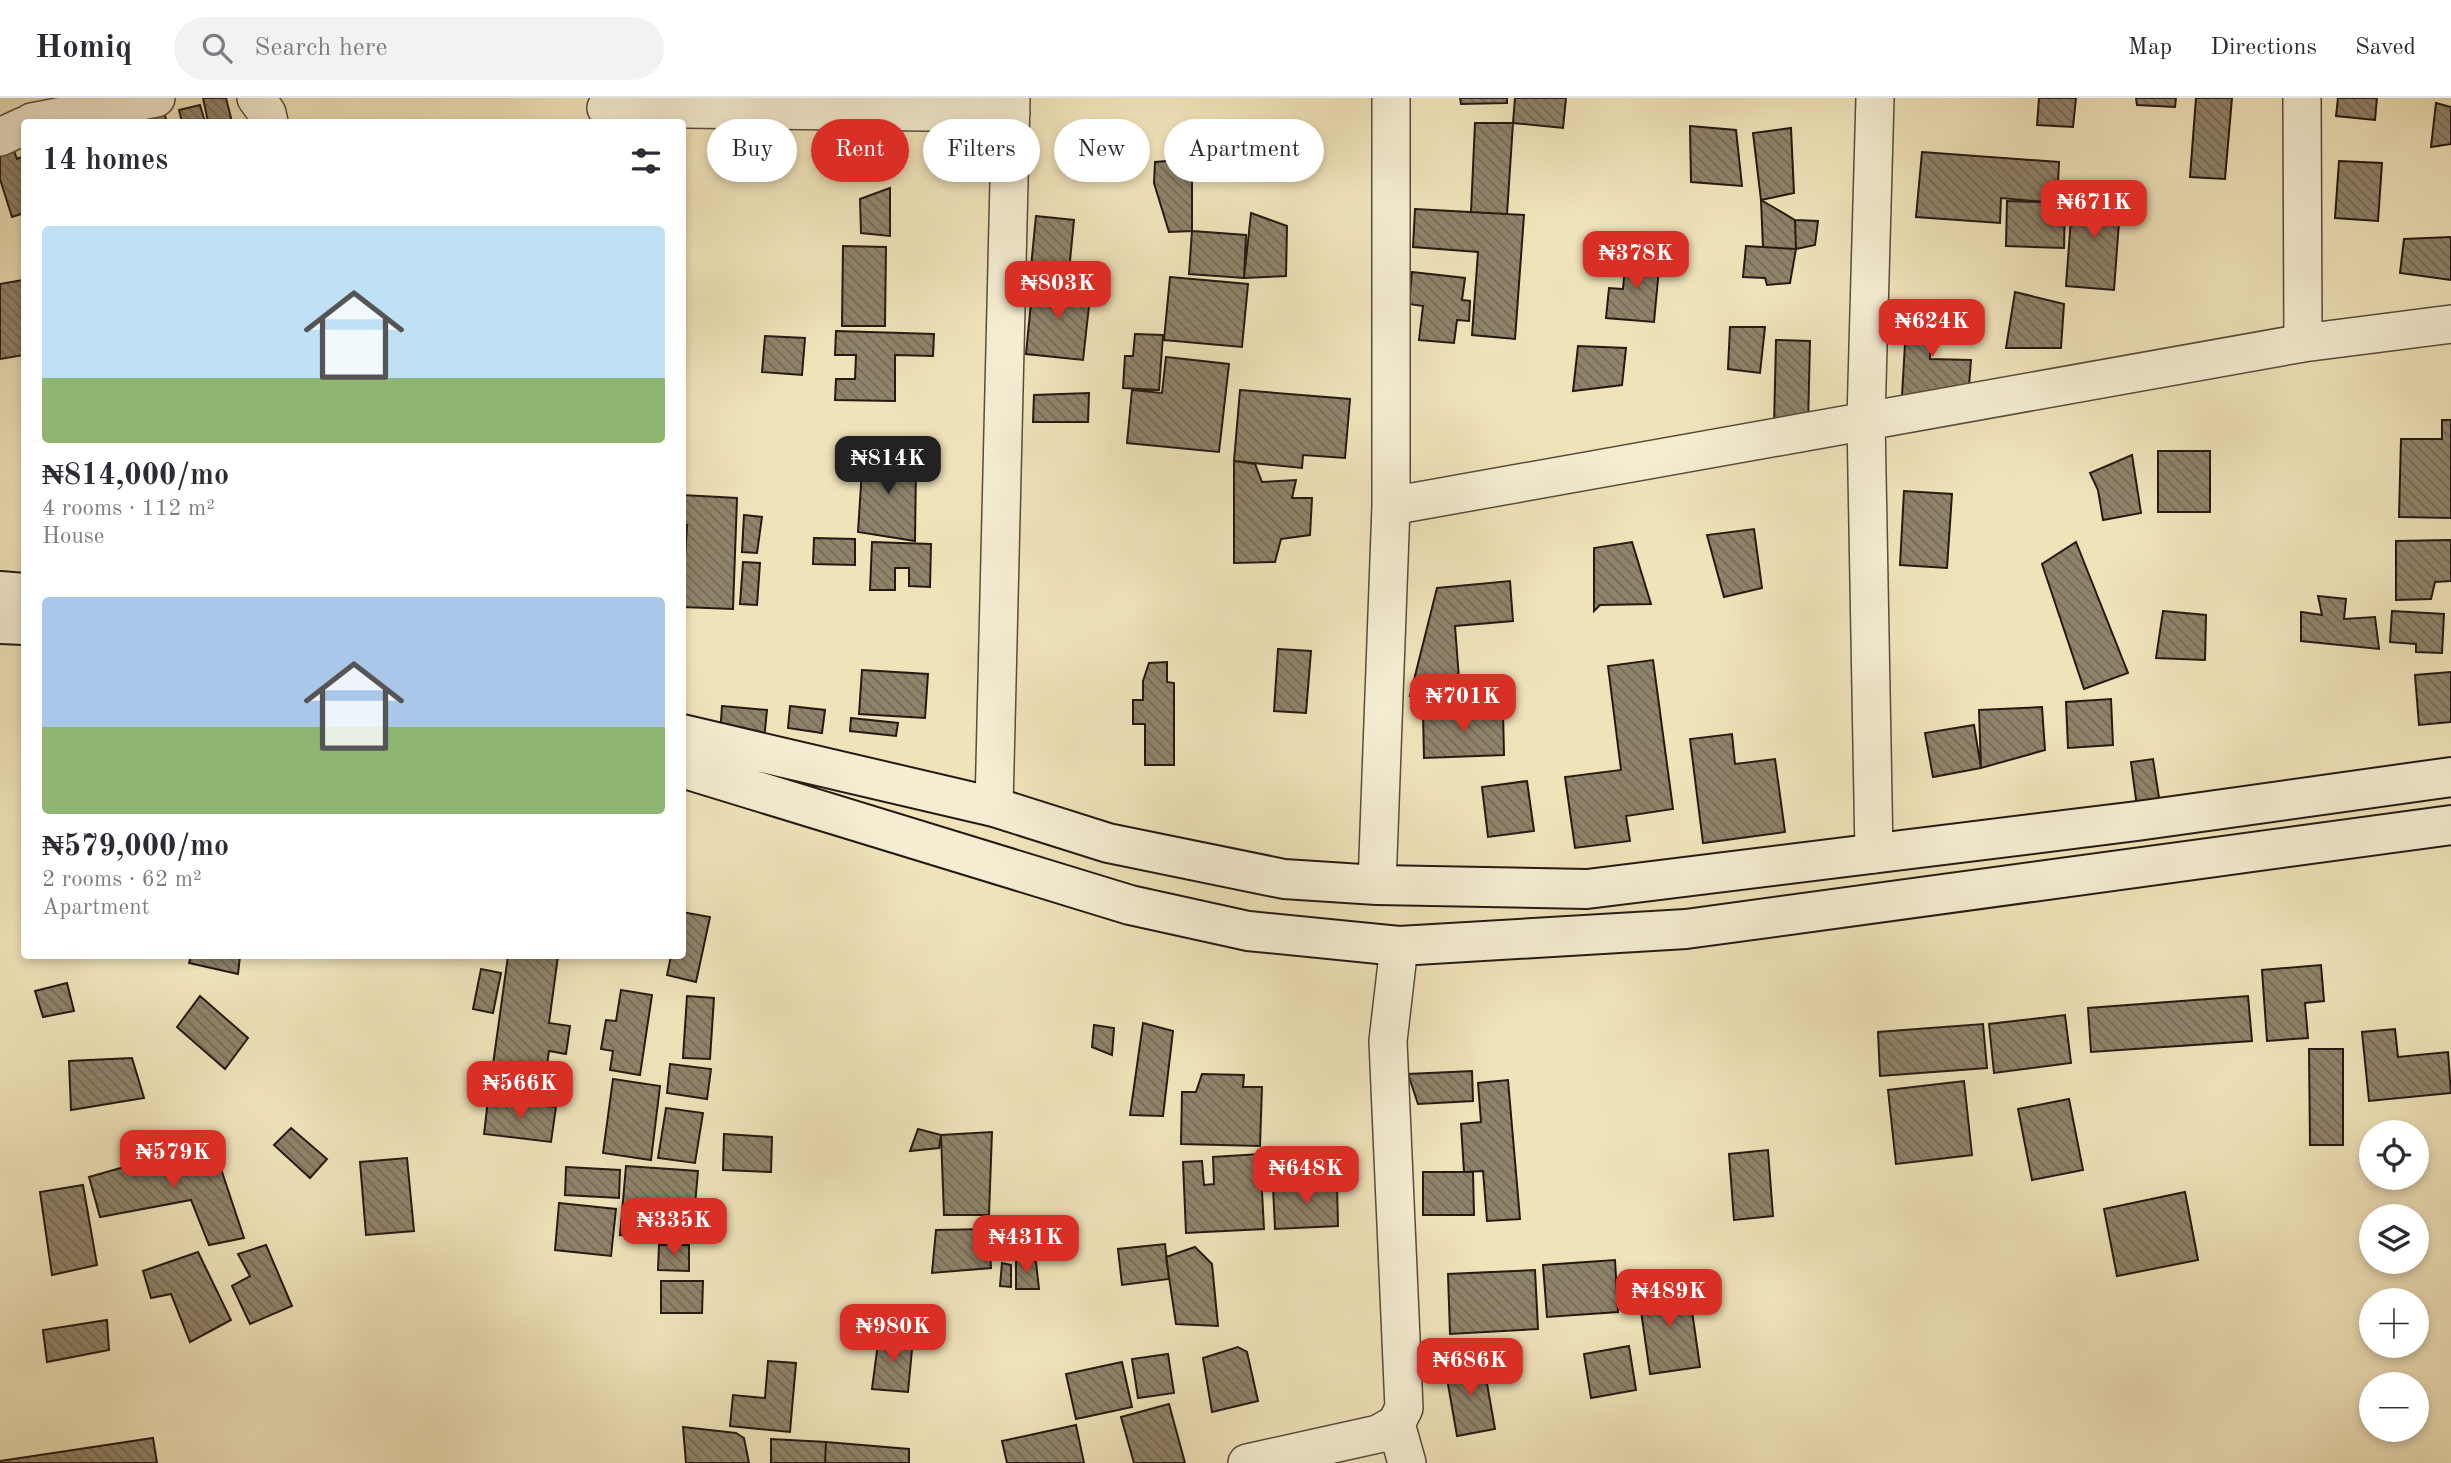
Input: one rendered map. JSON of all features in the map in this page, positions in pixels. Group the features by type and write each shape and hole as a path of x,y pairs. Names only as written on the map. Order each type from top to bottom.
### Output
{"street":[{"path":"48,119 156,98"},
{"path":"256,98 268,119"},
{"path":"1377,885 1391,506 1391,98"},
{"path":"1874,855 1866,419 1875,98"},
{"path":"2302,98 2303,343"},
{"path":"606,109 1011,106 994,807"},
{"path":"0,136 21,127"},
{"path":"1391,506 2303,343 2451,324"},
{"path":"0,591 21,593"},
{"path":"0,624 21,625"},
{"path":"686,735 994,807 1108,843 1284,879 1377,885 1587,889 1874,855 2451,777"},
{"path":"686,769 1078,892 1130,905 1248,931 1399,946 1686,929 2451,825"},
{"path":"1247,1463 1378,1434 1396,1424 1404,1408 1388,1041 1399,946"},
{"path":"1396,1424 1407,1463"}],"building":[{"path":"203,98 226,98 231,119 207,119"},
{"path":"1460,98 1507,98 1507,103 1461,104"},
{"path":"1515,98 1566,98 1563,128 1513,123"},
{"path":"2039,98 2076,98 2073,127 2037,125"},
{"path":"2136,98 2176,98 2175,107 2137,105"},
{"path":"2196,98 2232,98 2225,179 2190,177"},
{"path":"2338,98 2377,98 2375,120 2336,116"},
{"path":"2436,103 2451,107 2451,144 2431,147"},
{"path":"200,105 204,119 181,119 179,110"},
{"path":"164,113 166,119 142,119"},
{"path":"1475,123 1513,123 1507,214 1471,212"},
{"path":"1690,126 1736,130 1742,186 1691,182"},
{"path":"1791,128 1794,193 1761,200 1753,133"},
{"path":"10,139 17,159 21,157 21,214 12,217 0,179 0,142"},
{"path":"1922,152 2059,162 2057,203 2001,198 2000,223 1916,217"},
{"path":"1164,161 1164,182 1192,182 1192,231 1169,232 1154,183 1155,162"},
{"path":"2339,161 2382,163 2378,221 2335,218"},
{"path":"890,188 890,236 861,233 860,199"},
{"path":"2073,191 2121,195 2114,290 2066,286"},
{"path":"1761,200 1795,220 1796,249 1763,247"},
{"path":"2007,201 2065,203 2064,248 2006,246"},
{"path":"1415,209 1524,215 1515,339 1472,335 1478,252 1413,247"},
{"path":"1251,213 1287,226 1286,276 1244,278"},
{"path":"1036,216 1074,220 1068,281 1030,277"},
{"path":"1795,220 1818,221 1815,245 1796,249"},
{"path":"1192,231 1246,235 1244,278 1189,274"},
{"path":"2451,237 2451,280 2400,273 2404,239"},
{"path":"843,246 886,247 885,326 842,326"},
{"path":"1746,246 1796,249 1790,283 1767,285 1765,278 1743,277"},
{"path":"1626,255 1660,258 1654,322 1606,318 1609,288 1623,289"},
{"path":"1412,272 1465,278 1462,300 1470,301 1469,321 1457,320 1454,343 1419,340 1423,306 1409,304"},
{"path":"1170,277 1248,284 1242,347 1164,340"},
{"path":"21,280 21,356 0,359 0,284"},
{"path":"1033,282 1091,288 1083,360 1026,354"},
{"path":"2015,292 2064,304 2061,348 2006,348"},
{"path":"1907,309 1953,310 1952,331 1931,331 1930,359 1971,360 1968,399 1902,396"},
{"path":"1730,327 1765,327 1760,373 1728,369"},
{"path":"836,331 934,334 933,356 895,355 895,401 835,400 836,379 855,379 856,355 835,355"},
{"path":"1135,334 1163,335 1159,390 1123,388 1125,356 1133,356"},
{"path":"765,336 805,338 802,375 762,372"},
{"path":"1776,340 1810,341 1808,427 1774,426"},
{"path":"1578,346 1626,348 1622,385 1573,391"},
{"path":"1166,357 1229,364 1219,452 1127,443 1132,390 1162,393"},
{"path":"1240,390 1350,399 1345,458 1303,455 1302,468 1234,461"},
{"path":"1089,393 1088,422 1033,422 1034,395"},
{"path":"2442,420 2451,420 2451,518 2399,517 2401,439 2442,439"},
{"path":"2158,451 2210,451 2210,512 2158,512"},
{"path":"905,452 905,466 916,466 915,541 858,532 863,454"},
{"path":"2132,455 2141,513 2103,520 2098,490 2090,473"},
{"path":"1234,461 1255,464 1262,482 1296,480 1292,498 1312,498 1310,535 1281,539 1275,562 1234,563"},
{"path":"1904,491 1952,494 1947,568 1900,565"},
{"path":"686,495 737,498 733,609 686,607"},
{"path":"744,515 762,517 757,553 742,552"},
{"path":"1754,529 1762,588 1724,597 1707,535"},
{"path":"814,538 855,539 855,565 813,564"},
{"path":"2451,540 2451,581 2435,582 2431,599 2396,600 2396,541"},
{"path":"872,542 931,544 930,587 909,586 909,568 895,568 895,590 870,590"},
{"path":"1632,542 1651,604 1600,605 1594,611 1594,548"},
{"path":"2076,542 2128,673 2084,689 2042,564"},
{"path":"743,562 760,563 757,605 740,604"},
{"path":"1510,581 1513,621 1455,626 1460,692 1410,696 1437,588"},
{"path":"2318,596 2346,599 2344,619 2375,617 2379,649 2301,641 2301,612 2322,615"},
{"path":"2163,611 2206,615 2205,660 2156,658"},
{"path":"2392,611 2444,614 2442,653 2416,652 2416,644 2390,642"},
{"path":"1278,649 1311,651 1306,713 1274,711"},
{"path":"1653,660 1673,809 1626,816 1630,841 1575,848 1565,777 1621,770 1608,666"},
{"path":"1167,662 1167,682 1174,683 1174,765 1145,765 1145,724 1133,724 1133,700 1143,700 1143,681 1149,663"},
{"path":"862,670 928,674 925,718 859,714"},
{"path":"2451,672 2451,722 2419,725 2415,675"},
{"path":"2111,699 2113,745 2068,748 2066,702"},
{"path":"722,706 767,710 764,740 720,736"},
{"path":"790,706 825,710 822,733 788,728"},
{"path":"2042,707 2045,750 1981,768 1979,710"},
{"path":"1503,711 1504,755 1424,758 1423,713"},
{"path":"851,718 898,723 896,736 850,731"},
{"path":"1974,725 1981,768 1933,777 1925,733"},
{"path":"1732,734 1735,764 1775,759 1785,832 1703,843 1690,739"},
{"path":"2153,759 2160,804 2137,807 2131,762"},
{"path":"1527,781 1534,831 1488,837 1482,787"},
{"path":"686,913 710,917 696,982 667,975 670,959 686,959"},
{"path":"190,959 240,959 238,974 189,963"},
{"path":"508,959 558,959 549,1023 570,1026 566,1054 549,1051 544,1086 491,1079"},
{"path":"2321,965 2324,1001 2305,1003 2308,1038 2267,1041 2262,970"},
{"path":"481,969 501,973 493,1013 473,1009"},
{"path":"67,983 74,1011 43,1017 35,991"},
{"path":"621,990 652,995 640,1075 610,1070 613,1051 601,1049 606,1020 616,1021"},
{"path":"200,996 248,1038 225,1069 177,1027"},
{"path":"687,996 714,998 710,1059 683,1058"},
{"path":"2248,996 2252,1041 2091,1052 2088,1008"},
{"path":"2065,1015 2071,1063 1994,1073 1989,1024"},
{"path":"1143,1023 1173,1031 1163,1116 1130,1115"},
{"path":"1983,1024 1987,1068 1880,1076 1878,1032"},
{"path":"1094,1025 1114,1028 1112,1055 1092,1047"},
{"path":"2395,1029 2398,1057 2448,1052 2451,1093 2369,1101 2362,1032"},
{"path":"2309,1049 2343,1049 2343,1145 2310,1145"},
{"path":"132,1058 144,1098 71,1110 69,1061"},
{"path":"670,1064 711,1069 707,1099 667,1093"},
{"path":"1472,1071 1473,1101 1418,1104 1408,1074"},
{"path":"1202,1074 1244,1075 1243,1087 1262,1087 1260,1146 1181,1144 1182,1092 1196,1092"},
{"path":"613,1079 660,1086 651,1160 603,1153"},
{"path":"1508,1080 1520,1219 1487,1221 1483,1171 1464,1172 1461,1124 1481,1122 1478,1083"},
{"path":"1964,1081 1972,1155 1896,1164 1888,1090"},
{"path":"2069,1099 2083,1170 2032,1180 2018,1109"},
{"path":"488,1100 556,1107 551,1142 484,1134"},
{"path":"666,1108 703,1113 695,1163 658,1158"},
{"path":"291,1128 327,1159 310,1178 274,1145"},
{"path":"918,1129 941,1135 939,1148 910,1151"},
{"path":"992,1132 989,1215 944,1215 941,1135"},
{"path":"724,1134 772,1137 771,1172 723,1170"},
{"path":"212,1142 244,1238 209,1245 191,1200 100,1217 89,1177"},
{"path":"1768,1150 1773,1216 1734,1220 1729,1154"},
{"path":"1260,1154 1264,1229 1186,1233 1183,1162 1202,1161 1204,1185 1214,1184 1213,1157"},
{"path":"407,1158 414,1231 366,1235 360,1162"},
{"path":"626,1166 698,1171 693,1228 656,1225 652,1237 620,1235"},
{"path":"566,1167 620,1170 619,1198 565,1195"},
{"path":"1423,1172 1473,1172 1474,1215 1423,1215"},
{"path":"1337,1184 1338,1226 1275,1229 1273,1187"},
{"path":"83,1185 97,1265 52,1275 40,1192"},
{"path":"2185,1192 2198,1260 2117,1276 2104,1209"},
{"path":"559,1203 616,1209 611,1256 555,1250"},
{"path":"989,1229 991,1268 932,1273 936,1230"},
{"path":"1165,1244 1169,1279 1122,1285 1118,1249"},
{"path":"266,1245 292,1306 250,1324 232,1286 250,1276 238,1254"},
{"path":"659,1245 689,1245 689,1271 658,1270"},
{"path":"1195,1247 1212,1264 1218,1326 1176,1324 1166,1257"},
{"path":"198,1252 231,1320 190,1342 171,1294 151,1298 143,1271"},
{"path":"1016,1257 1036,1262 1039,1289 1016,1289"},
{"path":"1615,1260 1618,1312 1547,1317 1543,1265"},
{"path":"1002,1263 1011,1265 1011,1287 1000,1286"},
{"path":"1535,1270 1538,1329 1450,1334 1448,1274"},
{"path":"661,1281 703,1281 702,1313 661,1313"},
{"path":"1688,1283 1700,1367 1650,1374 1638,1290"},
{"path":"107,1320 109,1350 47,1362 43,1330"},
{"path":"879,1335 913,1339 908,1392 872,1389"},
{"path":"1629,1346 1636,1390 1591,1398 1584,1354"},
{"path":"1238,1347 1247,1352 1258,1401 1212,1412 1203,1358"},
{"path":"1168,1354 1174,1393 1138,1398 1132,1359"},
{"path":"768,1361 796,1363 790,1432 730,1426 733,1395 765,1398"},
{"path":"1483,1361 1495,1429 1457,1436 1445,1367"},
{"path":"1122,1362 1132,1407 1076,1419 1066,1374"},
{"path":"1169,1404 1185,1463 1134,1463 1121,1417"},
{"path":"1076,1425 1084,1463 1007,1463 1002,1441"},
{"path":"683,1427 736,1433 744,1438 749,1463 686,1463"},
{"path":"153,1438 157,1463 0,1463 0,1461"},
{"path":"771,1439 826,1442 825,1463 771,1463"},
{"path":"826,1442 909,1449 909,1463 825,1463"}]}
